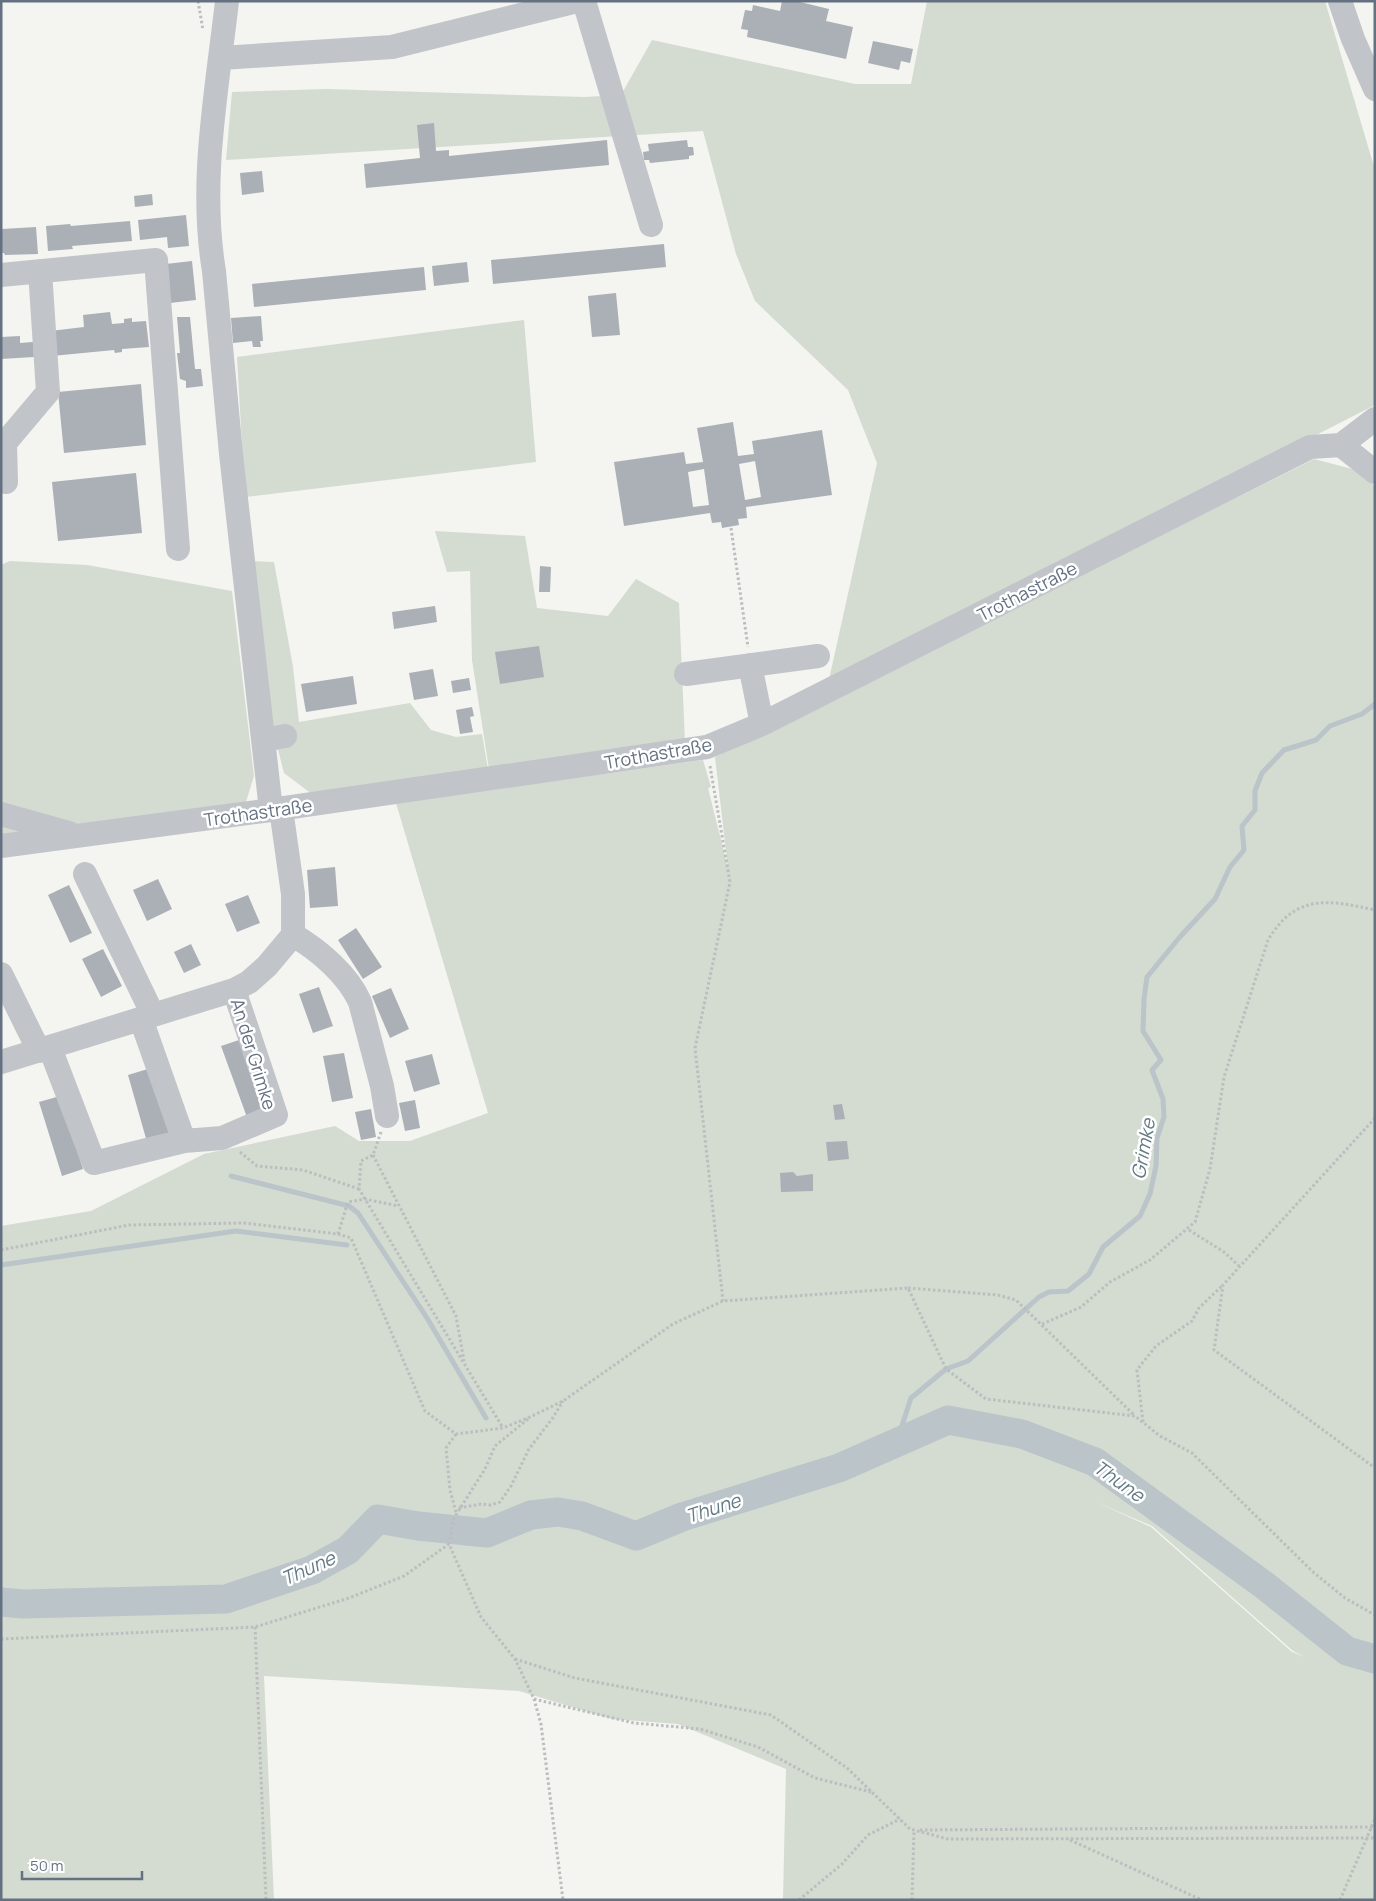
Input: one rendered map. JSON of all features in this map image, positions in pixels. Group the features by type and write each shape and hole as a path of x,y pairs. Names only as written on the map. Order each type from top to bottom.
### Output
{"street":[{"path":"227,1 207,173 209,241 214,271 231,454 275,738 276,809 293,894 293,935 314,947 355,991 360,1002 382,1086 387,1116"},
{"path":"221,58 392,47 577,1"},
{"path":"584,1 651,225"},
{"path":"1340,1 1353,39 1375,89"},
{"path":"1,275 156,260 178,549"},
{"path":"6,482 4,444 48,392 40,271"},
{"path":"1375,419 1341,445 1375,472"},
{"name":"Trothastraße","path":"1,846 276,809 707,747 762,724 1310,448 1341,445"},
{"path":"686,674 818,656"},
{"path":"750,665 762,724"},
{"path":"1,814 79,836"},
{"path":"85,874 147,1017 184,1141"},
{"name":"An der Grimke","path":"1,1062 234,990 249,982 267,966 293,935"},
{"name":"An der Grimke","path":"1,974 45,1049 94,1162 184,1141 222,1138 276,1115 234,990"}],"path":[{"path":"731,528 750,665"},
{"path":"707,747 730,882 695,1048 723,1301"},
{"path":"1042,1324 1081,1307 1110,1282 1150,1260 1189,1230 1195,1222 1210,1169 1224,1077 1268,940 1276,926 1304,905 1334,901 1375,910"},
{"path":"387,1116 374,1155 398,1206 456,1316 465,1365"},
{"path":"1143,1422 1136,1370 1156,1346 1192,1321 1198,1308 1223,1285 1375,1118"},
{"path":"222,1138 257,1166 303,1170 358,1189 503,1428"},
{"path":"358,1189 361,1161 374,1155"},
{"path":"338,1234 348,1202 365,1199 398,1206"},
{"path":"1,1250 129,1225 244,1223 338,1234 351,1238 425,1411 456,1434 503,1428 530,1418 563,1401 673,1324 723,1301 908,1288 998,1295 1016,1300 1135,1416 1160,1436 1192,1453 1312,1572 1345,1598 1375,1615"},
{"path":"1189,1230 1224,1252 1239,1266"},
{"path":"1223,1285 1214,1350 1375,1468"},
{"path":"908,1288 946,1369 986,1399 1135,1416"},
{"path":"459,1508 480,1504 491,1506 500,1502 511,1486 529,1449 563,1401"},
{"path":"530,1418 495,1446 485,1469 456,1513 449,1537 449,1544 482,1617 514,1660 534,1699 541,1724 563,1900"},
{"path":"456,1434 446,1448 450,1490 456,1513"},
{"path":"1,1639 255,1627 349,1598 404,1576 449,1544"},
{"path":"255,1627 266,1900"},
{"path":"514,1660 575,1678 771,1715 847,1768 910,1829 948,1839 1375,1838"},
{"path":"534,1699 634,1723 700,1729 758,1747 815,1778 872,1792"},
{"path":"799,1900 842,1864 868,1835 900,1819"},
{"path":"1340,1900 1375,1819"},
{"path":"914,1830 1373,1827"},
{"path":"912,1900 914,1830"},
{"path":"1067,1839 1202,1900"}],"shaded area":[{"path":"927,1 1325,1 1375,170 1375,405 828,684 877,463 848,390 755,301 736,254 703,131 226,160 232,92 327,89 584,97 621,95 652,40 855,84 911,84"},
{"path":"524,320 536,462 245,497 237,357"},
{"path":"1314,459 1360,471 1375,487 1375,1900 783,1900 786,1769 678,1724 612,1719 519,1691 264,1676 274,1900 1,1900 1,1226 91,1211 204,1154 335,1126 359,1141 410,1141 488,1113 396,803 703,760 711,787 708,788 728,868 715,757","holes":["1096,1502 1152,1526 1293,1651 1305,1657 1292,1652 1151,1527"]},
{"path":"435,531 525,536 537,608 608,616 636,579 679,603 685,743 489,769 472,660 470,571 447,572"},
{"path":"10,561 87,565 232,591 254,776 245,805 1,838 1,565"},
{"path":"249,561 274,562 293,667 299,722 410,703 431,730 456,737 482,734 488,769 313,795 284,773 275,738"}],"building":[{"path":"782,1 796,1 829,9 826,21 853,27 846,59 747,37 748,30 741,29 745,10 752,11 753,5 780,11"},
{"path":"873,41 913,49 910,63 901,61 899,70 868,63"},
{"path":"434,123 436,151 449,150 449,156 607,140 609,165 366,188 364,164 420,158 417,125"},
{"path":"687,140 688,147 693,147 694,155 689,156 689,159 650,163 649,160 644,160 643,152 649,151 648,144"},
{"path":"262,171 264,192 242,195 240,173"},
{"path":"152,194 153,205 135,207 134,196"},
{"path":"186,215 189,246 168,248 167,237 140,240 138,220"},
{"path":"130,221 132,241 72,246 73,249 48,251 46,226"},
{"path":"36,227 38,254 5,255 1,253 2,229"},
{"path":"664,244 666,267 493,284 491,260"},
{"path":"192,261 196,300 170,303 166,264"},
{"path":"467,262 469,282 434,286 432,266"},
{"path":"424,267 426,290 254,307 252,284"},
{"path":"616,293 620,335 592,337 588,296"},
{"path":"110,312 112,324 124,323 124,319 132,318 132,322 146,321 149,347 122,349 122,352 115,353 114,350 52,356 50,331 84,327 83,315"},
{"path":"261,316 263,341 260,341 261,347 253,347 252,341 233,343 231,318"},
{"path":"177,317 190,317 195,369 201,369 203,386 186,388 186,381 180,379 177,353 180,353"},
{"path":"20,336 20,343 33,342 34,357 1,359 1,337"},
{"path":"141,384 146,445 64,453 58,392"},
{"path":"733,422 738,456 754,454 752,441 822,430 832,495 746,507 747,518 738,519 739,525 722,528 721,522 712,523 710,513 624,526 614,462 684,452 686,464 703,462 697,428","holes":["755,461 761,497 745,500 739,464","704,469 709,505 693,507 688,472"]},
{"path":"136,473 142,533 58,541 52,482"},
{"path":"540,566 551,567 550,592 539,592"},
{"path":"435,606 437,622 394,629 392,612"},
{"path":"539,646 544,677 500,684 495,652"},
{"path":"433,669 438,696 414,700 409,673"},
{"path":"353,676 357,704 306,712 301,684"},
{"path":"469,678 471,690 453,693 451,681"},
{"path":"472,707 474,716 470,717 473,732 460,734 456,710"},
{"path":"335,867 338,906 310,908 307,870"},
{"path":"158,879 172,909 147,921 133,890"},
{"path":"69,885 92,933 70,943 48,895"},
{"path":"248,895 260,923 237,932 225,904"},
{"path":"356,928 382,967 363,979 338,940"},
{"path":"191,944 201,965 184,973 174,952"},
{"path":"103,949 122,986 101,997 82,959"},
{"path":"319,987 333,1026 313,1033 299,994"},
{"path":"391,988 409,1029 390,1038 372,996"},
{"path":"242,1039 269,1113 248,1120 221,1046"},
{"path":"344,1053 353,1098 332,1102 323,1056"},
{"path":"432,1054 440,1084 414,1092 405,1061"},
{"path":"151,1068 171,1135 147,1142 128,1075"},
{"path":"60,1096 83,1169 62,1176 39,1102"},
{"path":"415,1100 420,1128 405,1131 399,1103"},
{"path":"842,1104 845,1119 835,1120 833,1105"},
{"path":"371,1109 376,1137 361,1140 355,1112"},
{"path":"847,1141 849,1159 828,1161 826,1142"},
{"path":"793,1172 797,1176 813,1174 813,1191 781,1192 780,1173"}],"waterway":[{"name":"Grimke","path":"896,1444 911,1398 946,1369 968,1361 1039,1297 1049,1292 1068,1291 1089,1274 1103,1247 1140,1216 1150,1194 1156,1166 1157,1138 1164,1117 1163,1099 1152,1070 1161,1060 1143,1031 1147,977 1179,938 1215,899 1230,867 1244,850 1242,826 1255,810 1255,791 1262,773 1284,750 1316,740 1330,726 1362,714 1375,704"},
{"path":"231,1176 349,1206 358,1213 427,1318 486,1418"},
{"path":"1,1265 236,1231 347,1245"},
{"name":"Thune","path":"1,1602 23,1604 226,1599 312,1570 348,1550 378,1519 418,1526 487,1533 531,1515 558,1512 582,1516 636,1536 682,1517 839,1468 948,1420 1022,1434 1095,1462 1264,1585 1347,1651 1375,1659"}]}
